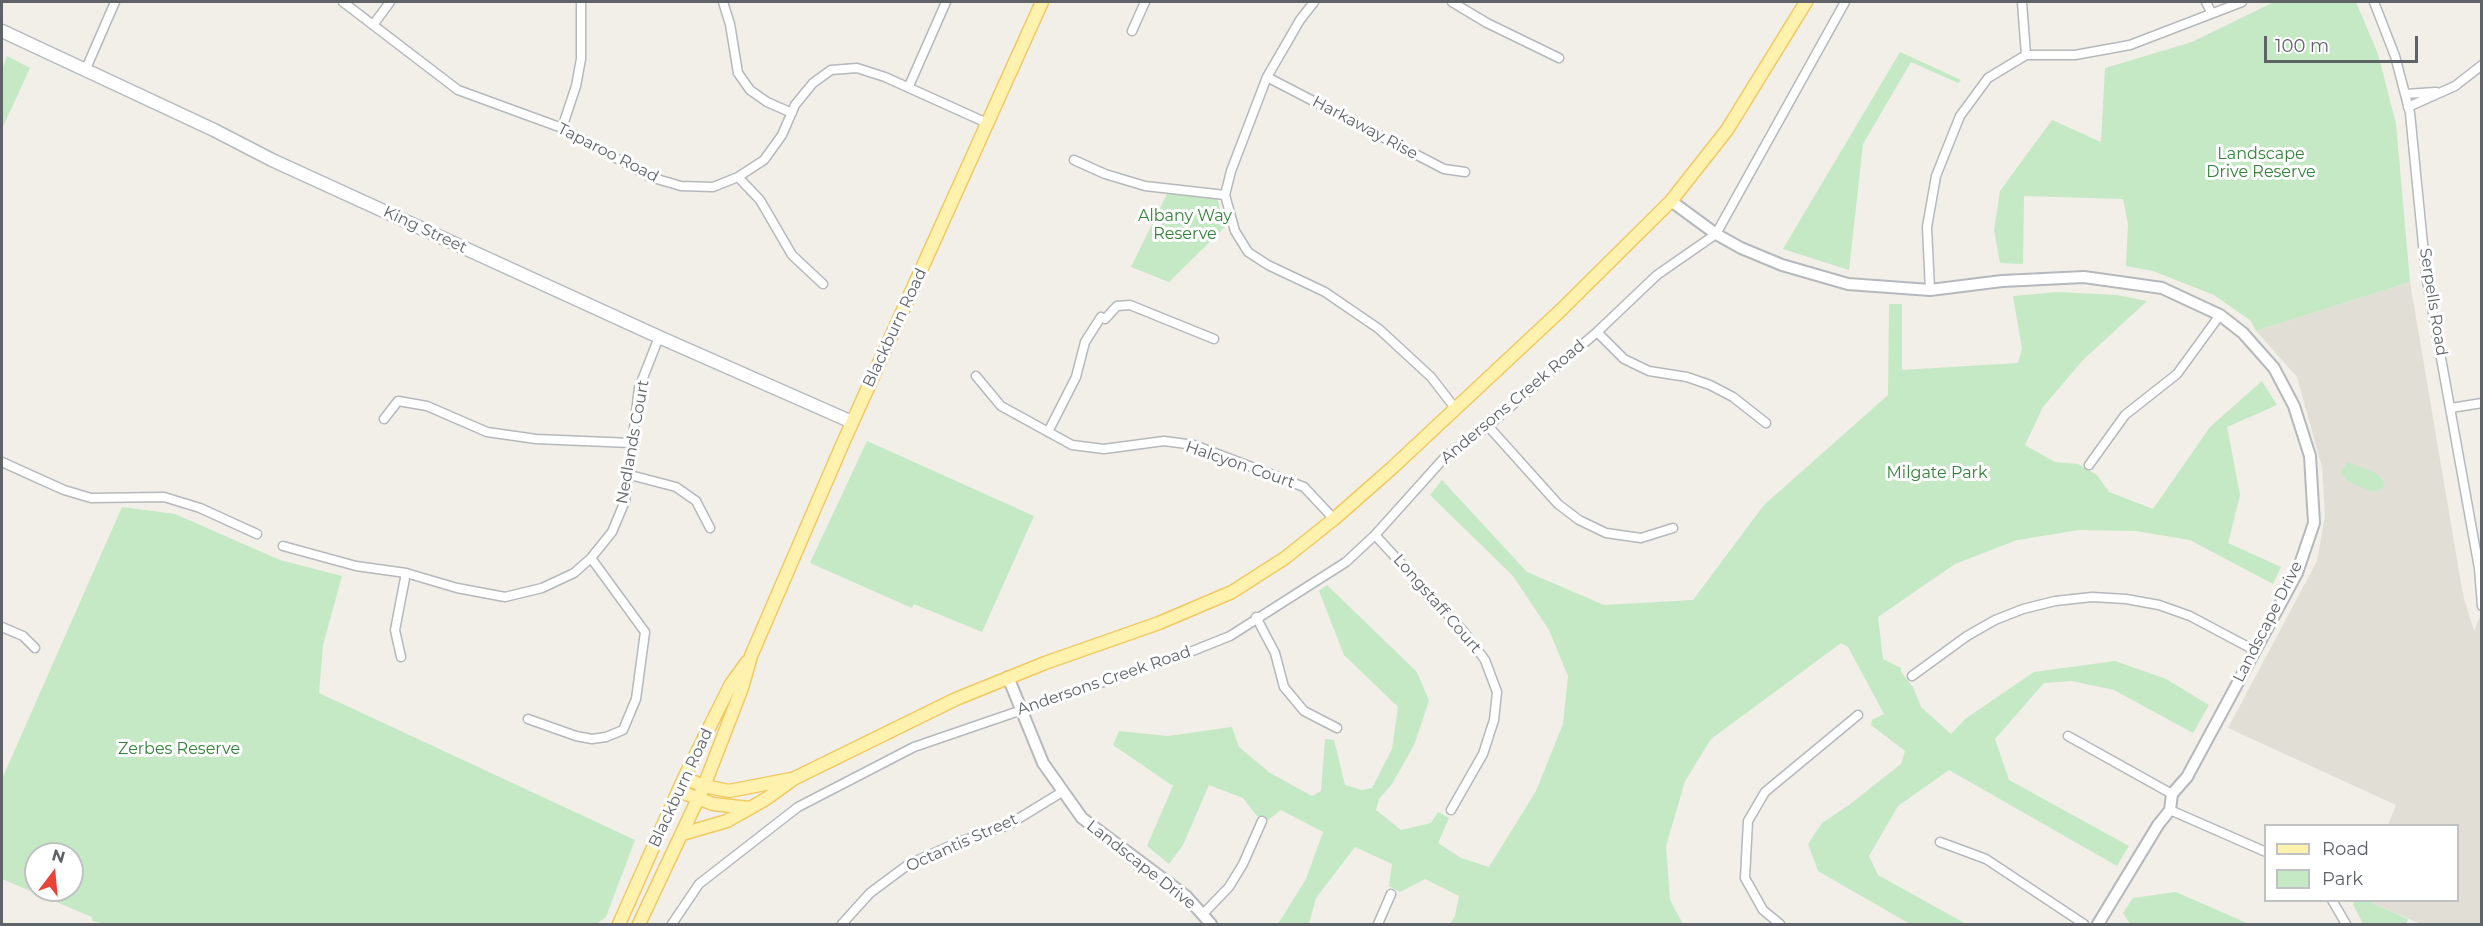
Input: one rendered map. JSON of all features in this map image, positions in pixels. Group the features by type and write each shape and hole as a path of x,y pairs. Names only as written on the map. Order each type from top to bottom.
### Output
{"main road":[{"name":"Blackburn Road","path":"639,924 704,786 742,688 751,656 852,422 1042,2"},
{"name":"Andersons Creek Road","path":"682,834 727,821 795,778 1008,677 1160,623 1232,592 1285,558 1334,519 1560,311 1671,201 1727,130 1806,2"},
{"name":"King Street","path":"2,31 214,130 272,160 659,337 852,422"},
{"name":"Blackburn Road","path":"619,924 684,778 731,684 751,656"},
{"name":"Andersons Creek Road","path":"684,778 704,786 729,791 795,778"},
{"path":"678,791 698,800 750,808"}],"street":[{"path":"85,71 115,2"},
{"name":"Taparoo Road","path":"343,2 458,90 562,128 650,177 681,186 713,187 738,177 764,160 813,83 831,70 857,68 909,86 987,123"},
{"path":"373,25 390,2"},
{"path":"562,128 576,86 581,59 581,2"},
{"path":"723,2 730,24 738,73 750,90 767,102 792,113"},
{"path":"909,86 946,2"},
{"path":"1132,31 1145,2"},
{"path":"1314,2 1300,20 1267,77 1235,161 1225,195 1234,231 1248,252 1325,292 1379,329 1431,377 1455,408"},
{"path":"1452,2 1559,58"},
{"name":"Andersons Creek Road","path":"672,924 699,884 798,807 914,747 1185,654 1230,636 1256,617 1346,562 1375,535 1446,456 1488,426 1597,333 1657,275 1716,234 1845,2"},
{"path":"2022,2 2026,55"},
{"path":"2206,2 2211,12"},
{"path":"1930,291 1927,227 1936,176 1960,116 1988,78 2026,55 2075,55 2130,45 2242,2"},
{"name":"Serpells Road","path":"2374,2 2393,48 2409,107 2426,275 2479,568 2481,606"},
{"path":"2409,107 2466,79 2481,67"},
{"name":"Harkaway Rise","path":"1267,77 1444,169 1465,172"},
{"path":"2405,94 2439,92"},
{"path":"1074,160 1106,174 1145,186 1225,195"},
{"path":"738,177 760,200 792,255 823,284"},
{"name":"Landscape Drive","path":"1671,201 1716,234 1782,265 1848,284 1930,291 2002,281 2084,277 2162,288 2220,315 2242,333 2274,368 2294,406 2310,456 2314,523 2297,573 2187,777 2172,794"},
{"path":"1048,432 1076,377 1085,342 1101,318 1105,319 1117,306 1130,305 1214,339"},
{"path":"2089,465 2125,414 2177,374 2220,315"},
{"path":"1597,333 1624,359 1649,371 1687,377 1710,385 1733,397 1766,423"},
{"name":"Nedlands Court","path":"283,546 356,566 406,573 457,588 504,597 542,588 574,573 591,558 612,532 625,501 630,476 631,443 639,388 659,337"},
{"name":"Halcyon Court","path":"976,376 1001,406 1072,445 1104,449 1164,441 1194,445 1304,487 1334,519"},
{"path":"384,419 398,401 427,406 487,432 536,439 631,443"},
{"path":"2451,408 2481,403"},
{"path":"1488,426 1558,504 1579,520 1606,533 1641,538 1673,528"},
{"path":"2,462 64,490 91,498 164,497 200,508 257,534"},
{"path":"630,476 676,487 696,501 710,528"},
{"name":"Longstaff Court","path":"1375,535 1464,632 1485,660 1497,692 1494,720 1483,754 1451,810"},
{"path":"528,719 576,736 592,739 606,737 623,730 636,699 645,632 591,558"},
{"path":"401,657 395,630 406,573"},
{"path":"1912,676 1966,636 1995,620 2023,609 2055,601 2092,597 2126,599 2160,605 2190,616 2254,650"},
{"path":"1256,617 1275,653 1284,687 1304,711 1337,728"},
{"path":"2,627 23,636 35,648"},
{"name":"Landscape Drive","path":"1008,677 1019,710 1043,763 1082,818 1186,896 1211,924"},
{"path":"1780,924 1763,910 1744,878 1748,821 1765,792 1858,714"},
{"path":"2068,736 2172,794 2170,810 2158,825 2098,924"},
{"name":"Octantis Street","path":"842,924 870,893 909,864 959,842 1008,825 1062,792"},
{"path":"2170,810 2264,852"},
{"path":"1203,914 1229,888 1243,864 1262,821"},
{"path":"1940,842 1986,859 2085,924"},
{"path":"1378,924 1391,894"},
{"path":"2333,902 2346,924"}],"shaded area":[{"path":"2410,282 2463,595 2474,631 2481,614 2481,924 2421,924 2369,902 2459,902 2459,824 2388,824 2396,805 2228,728 2317,561 2325,515 2322,467 2297,377 2256,331"}],"green space":[{"name":"Landscape Drive Reserve","path":"2274,2 2356,2 2378,54 2396,124 2410,282 2256,331 2251,321 2214,295 2153,271 2126,266 2128,224 2123,199 2024,196 2023,264 2000,263 1994,230 2000,191 2052,120 2101,142 2105,68 2192,42"},
{"path":"1900,52 1961,80 1958,83 1911,62 1863,144 1849,270 1783,249"},
{"path":"7,56 30,68 2,129 2,69"},
{"name":"Albany Way Reserve","path":"1167,194 1217,197 1225,227 1169,282 1131,267"},
{"name":"Milgate Park","path":"2058,292 2117,295 2147,301 2083,360 2043,407 2025,445 2055,462 2078,464 2097,475 2109,492 2153,509 2210,427 2262,381 2277,405 2227,427 2240,495 2228,543 2281,567 2273,584 2190,540 2136,531 2079,530 2017,540 1955,564 1878,617 1883,659 1901,668 1901,672 1913,687 1921,707 1951,734 1965,719 2034,672 2115,661 2166,679 2209,705 2193,733 2114,690 2072,681 2044,683 1995,739 2009,780 2129,846 2117,866 1949,770 1898,806 1869,856 1878,875 1966,924 1910,924 1818,871 1808,844 1822,823 1901,764 1905,751 1871,725 1872,720 1884,714 1848,647 1841,643 1711,739 1685,781 1666,846 1670,900 1683,924 1450,924 1455,916 1459,896 1425,879 1400,892 1389,886 1392,864 1355,847 1316,898 1309,924 1278,924 1306,879 1323,832 1281,810 1268,820 1257,816 1243,798 1209,785 1183,845 1169,864 1147,846 1173,786 1113,745 1119,731 1168,736 1232,727 1239,747 1270,773 1312,796 1321,791 1325,739 1334,740 1345,785 1362,790 1372,788 1392,749 1398,707 1344,655 1319,591 1327,585 1417,672 1429,701 1414,745 1392,784 1379,799 1376,810 1401,830 1431,823 1438,812 1449,818 1438,843 1461,858 1489,867 1536,791 1563,724 1568,676 1549,630 1513,576 1430,495 1442,480 1527,572 1604,605 1693,600 1764,505 1888,395 1889,304 1902,304 1902,370 2018,363 2022,348 2013,296"},
{"path":"867,441 1034,516 982,632 914,604 912,608 810,563"},
{"path":"2348,462 2375,473 2384,481 2383,488 2373,492 2349,482 2341,472"},
{"name":"Zerbes Reserve","path":"122,507 175,514 280,560 342,576 323,645 319,693 635,840 606,917 596,924 107,924 92,921 92,917 56,902 84,902 84,842 24,842 24,888 2,879 2,779"},
{"path":"2176,892 2249,924 2130,924 2123,913 2133,898"},
{"path":"2354,902 2369,902 2408,919 2406,924 2363,924"}]}
